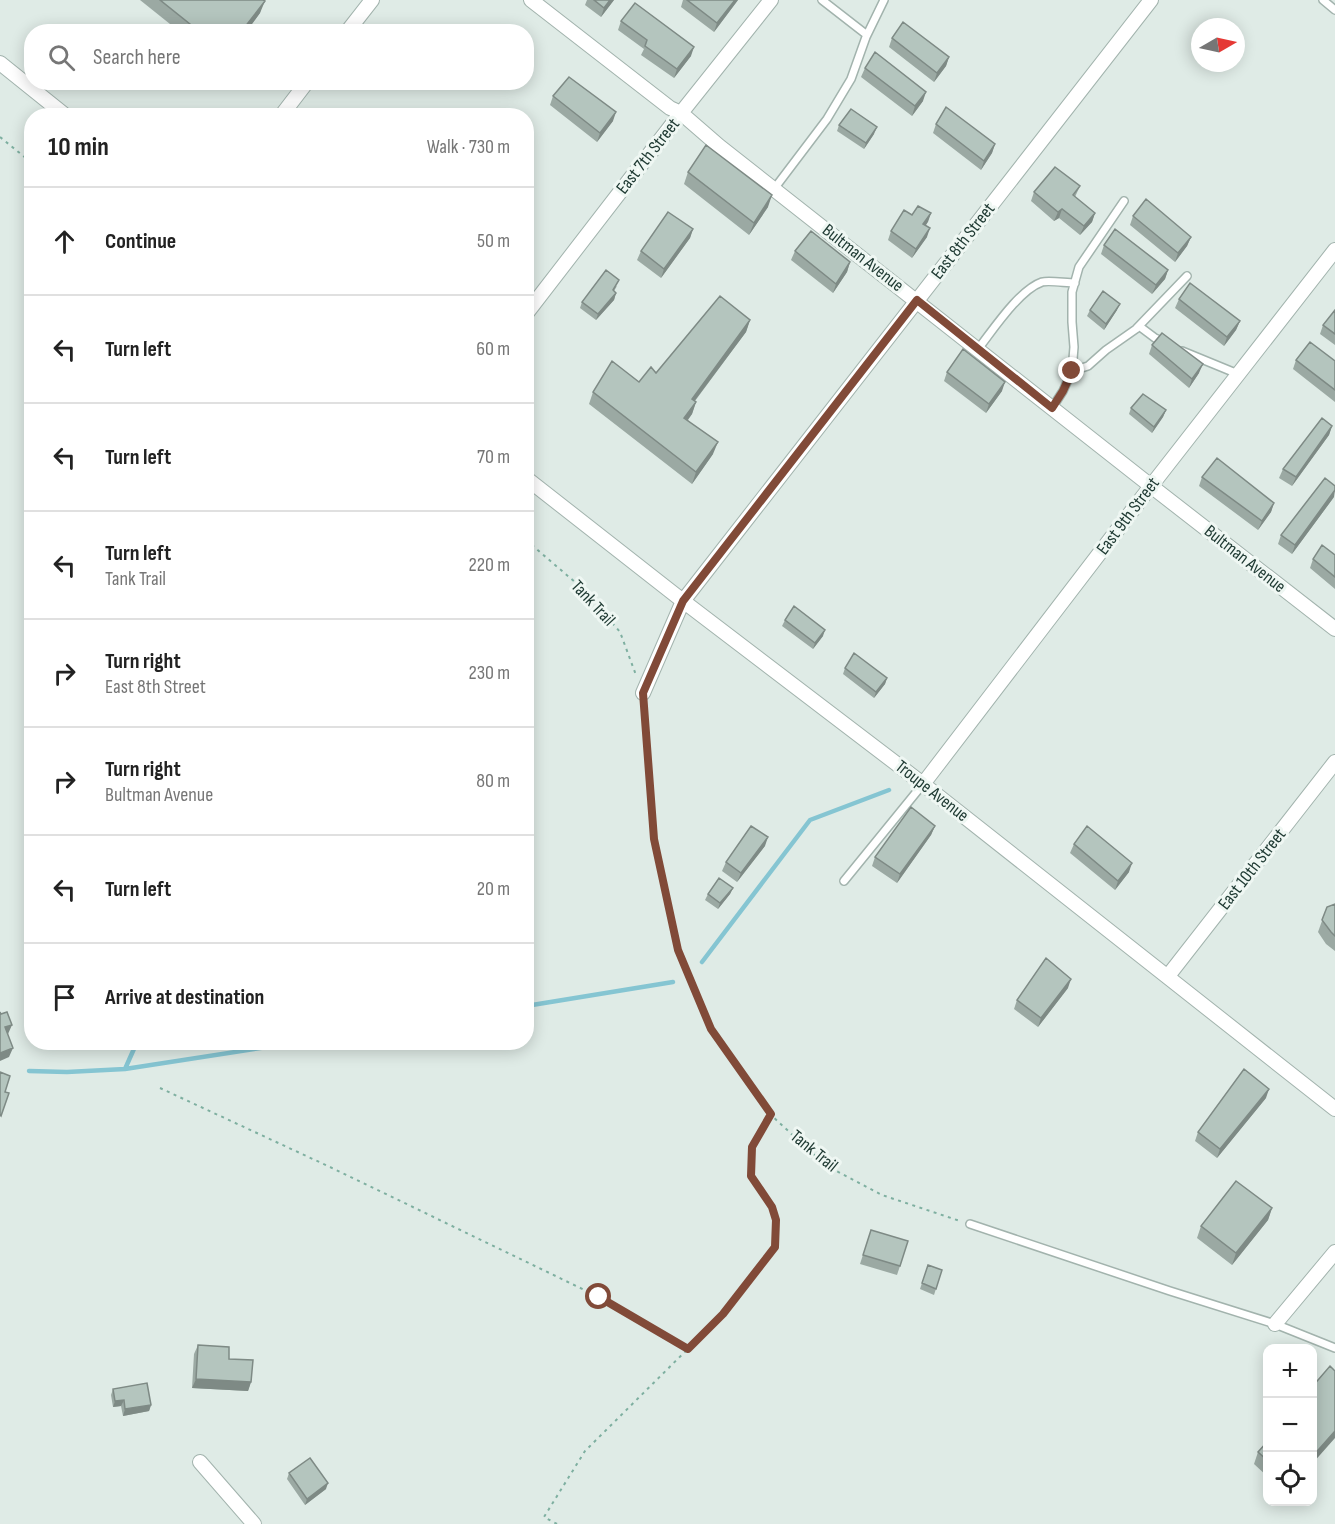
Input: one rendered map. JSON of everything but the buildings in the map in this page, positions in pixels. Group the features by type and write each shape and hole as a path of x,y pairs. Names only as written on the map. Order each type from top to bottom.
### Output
{"street":[{"path":"353,24 372,0"},
{"name":"Bultman Avenue","path":"531,0 670,108 681,113 719,146 1335,629"},
{"name":"East 7th Street","path":"534,304 771,0"},
{"name":"East 8th Street","path":"643,693 683,601 1152,0"},
{"path":"0,63 24,82"},
{"path":"34,90 56,108"},
{"path":"287,108 301,90"},
{"name":"East 9th Street","path":"923,784 1335,250"},
{"name":"Troupe Avenue","path":"534,484 923,784 1335,1109"},
{"name":"East 10th Street","path":"1168,976 1335,762"},
{"path":"1275,1324 1335,1252"},
{"path":"200,1462 254,1524"}],"lane":[{"path":"822,0 867,34"},
{"path":"774,189 827,119 851,79 867,34 884,0"},
{"path":"1323,0 1335,10"},
{"path":"1052,408 1072,371 1074,347 1072,291 1079,267 1124,201"},
{"path":"1072,371 1088,366 1139,326 1187,276"},
{"path":"978,349 1026,292 1043,282 1075,283"},
{"path":"1139,326 1155,338 1238,374"},
{"path":"844,881 923,784"},
{"path":"969,1224 1275,1324 1335,1348"}],"path":[{"path":"0,137 24,156"},
{"name":"Tank Trail","path":"534,547 583,589 620,632 643,693 654,839 678,950 711,1029 771,1114 825,1165 882,1195 969,1224"},
{"path":"160,1088 599,1297 688,1349"},
{"path":"557,1524 544,1517 585,1451 723,1314 775,1247 776,1220 772,1207 751,1176 752,1147 771,1114"}],"waterway":[{"path":"702,962 810,820 889,790"},
{"path":"534,1005 673,982"},
{"path":"125,1069 133,1050"},
{"path":"29,1071 125,1069 247,1050"}],"route":[{"path":"599,1297 688,1349 723,1314 775,1247 776,1220 772,1207 751,1176 752,1147 771,1114 711,1029 678,950 654,839 643,693 683,601 917,300 1052,408 1072,371"}]}
